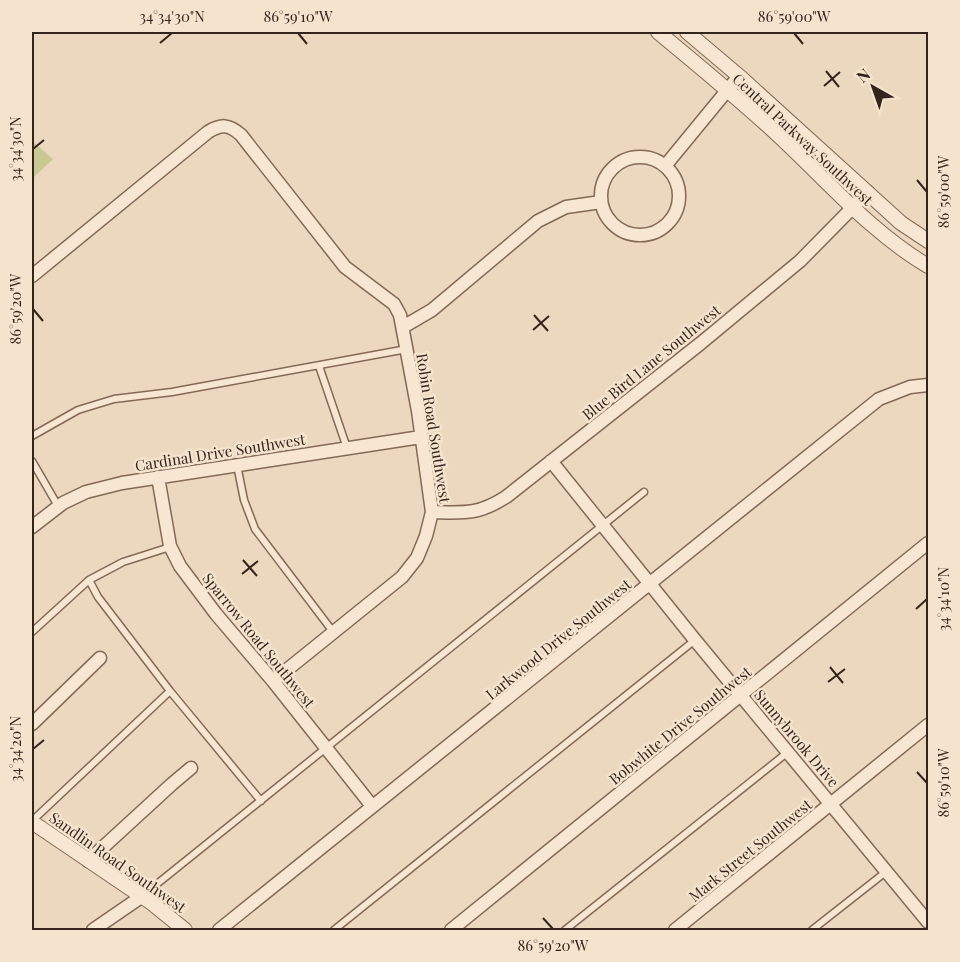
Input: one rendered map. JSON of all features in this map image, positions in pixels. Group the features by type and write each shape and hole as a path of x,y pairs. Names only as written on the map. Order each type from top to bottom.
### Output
{"street":[{"name":"Central Parkway Southwest","path":"658,32 776,133 887,237 928,266"},
{"name":"Central Parkway Southwest","path":"687,32 901,223 928,241"},
{"path":"665,166 739,76"},
{"name":"Robin Road Southwest","path":"35,273 219,125 232,127 241,135 345,267 394,304 403,327 432,512 426,536 417,558 402,577 273,681"},
{"path":"633,157 657,160 665,166 675,177 679,190 678,204 673,216 664,226 652,233 639,235 626,232 610,220 601,202 601,190 605,178 612,169 622,161 633,157"},
{"name":"Blue Bird Lane Southwest","path":"432,512 470,513 484,510 506,497 701,343 800,261 868,192"},
{"path":"403,327 432,310 538,221 566,207 601,202"},
{"name":"Larkwood Drive Southwest","path":"219,930 879,399 900,390 926,385"},
{"name":"Cardinal Drive Southwest","path":"32,525 57,506 86,492 158,477 421,437"},
{"name":"Sunnybrook Drive","path":"551,461 695,640 928,922"},
{"name":"Sparrow Road Southwest","path":"158,477 170,546 180,566 372,806"},
{"name":"Bobwhite Drive Southwest","path":"451,930 928,543"},
{"path":"32,724 100,658"},
{"name":"Mark Street Southwest","path":"675,930 928,725"},
{"path":"88,861 191,768"},
{"name":"Sandlin Road Southwest","path":"32,821 185,930"},
{"path":"93,930 141,897"}],"lane":[{"path":"32,436 78,410 114,399 172,392 407,349"},
{"path":"319,366 347,448"},
{"path":"32,461 57,506"},
{"path":"237,465 244,500 255,529 334,633"},
{"path":"141,897 644,492"},
{"path":"32,632 89,580 123,562 170,546"},
{"path":"89,580 98,597 170,691 261,801"},
{"path":"334,930 695,640"},
{"path":"32,821 170,691"},
{"path":"565,930 789,751"},
{"path":"812,930 887,871"}],"shaded area":[{"path":"32,141 53,159 32,179"}]}
